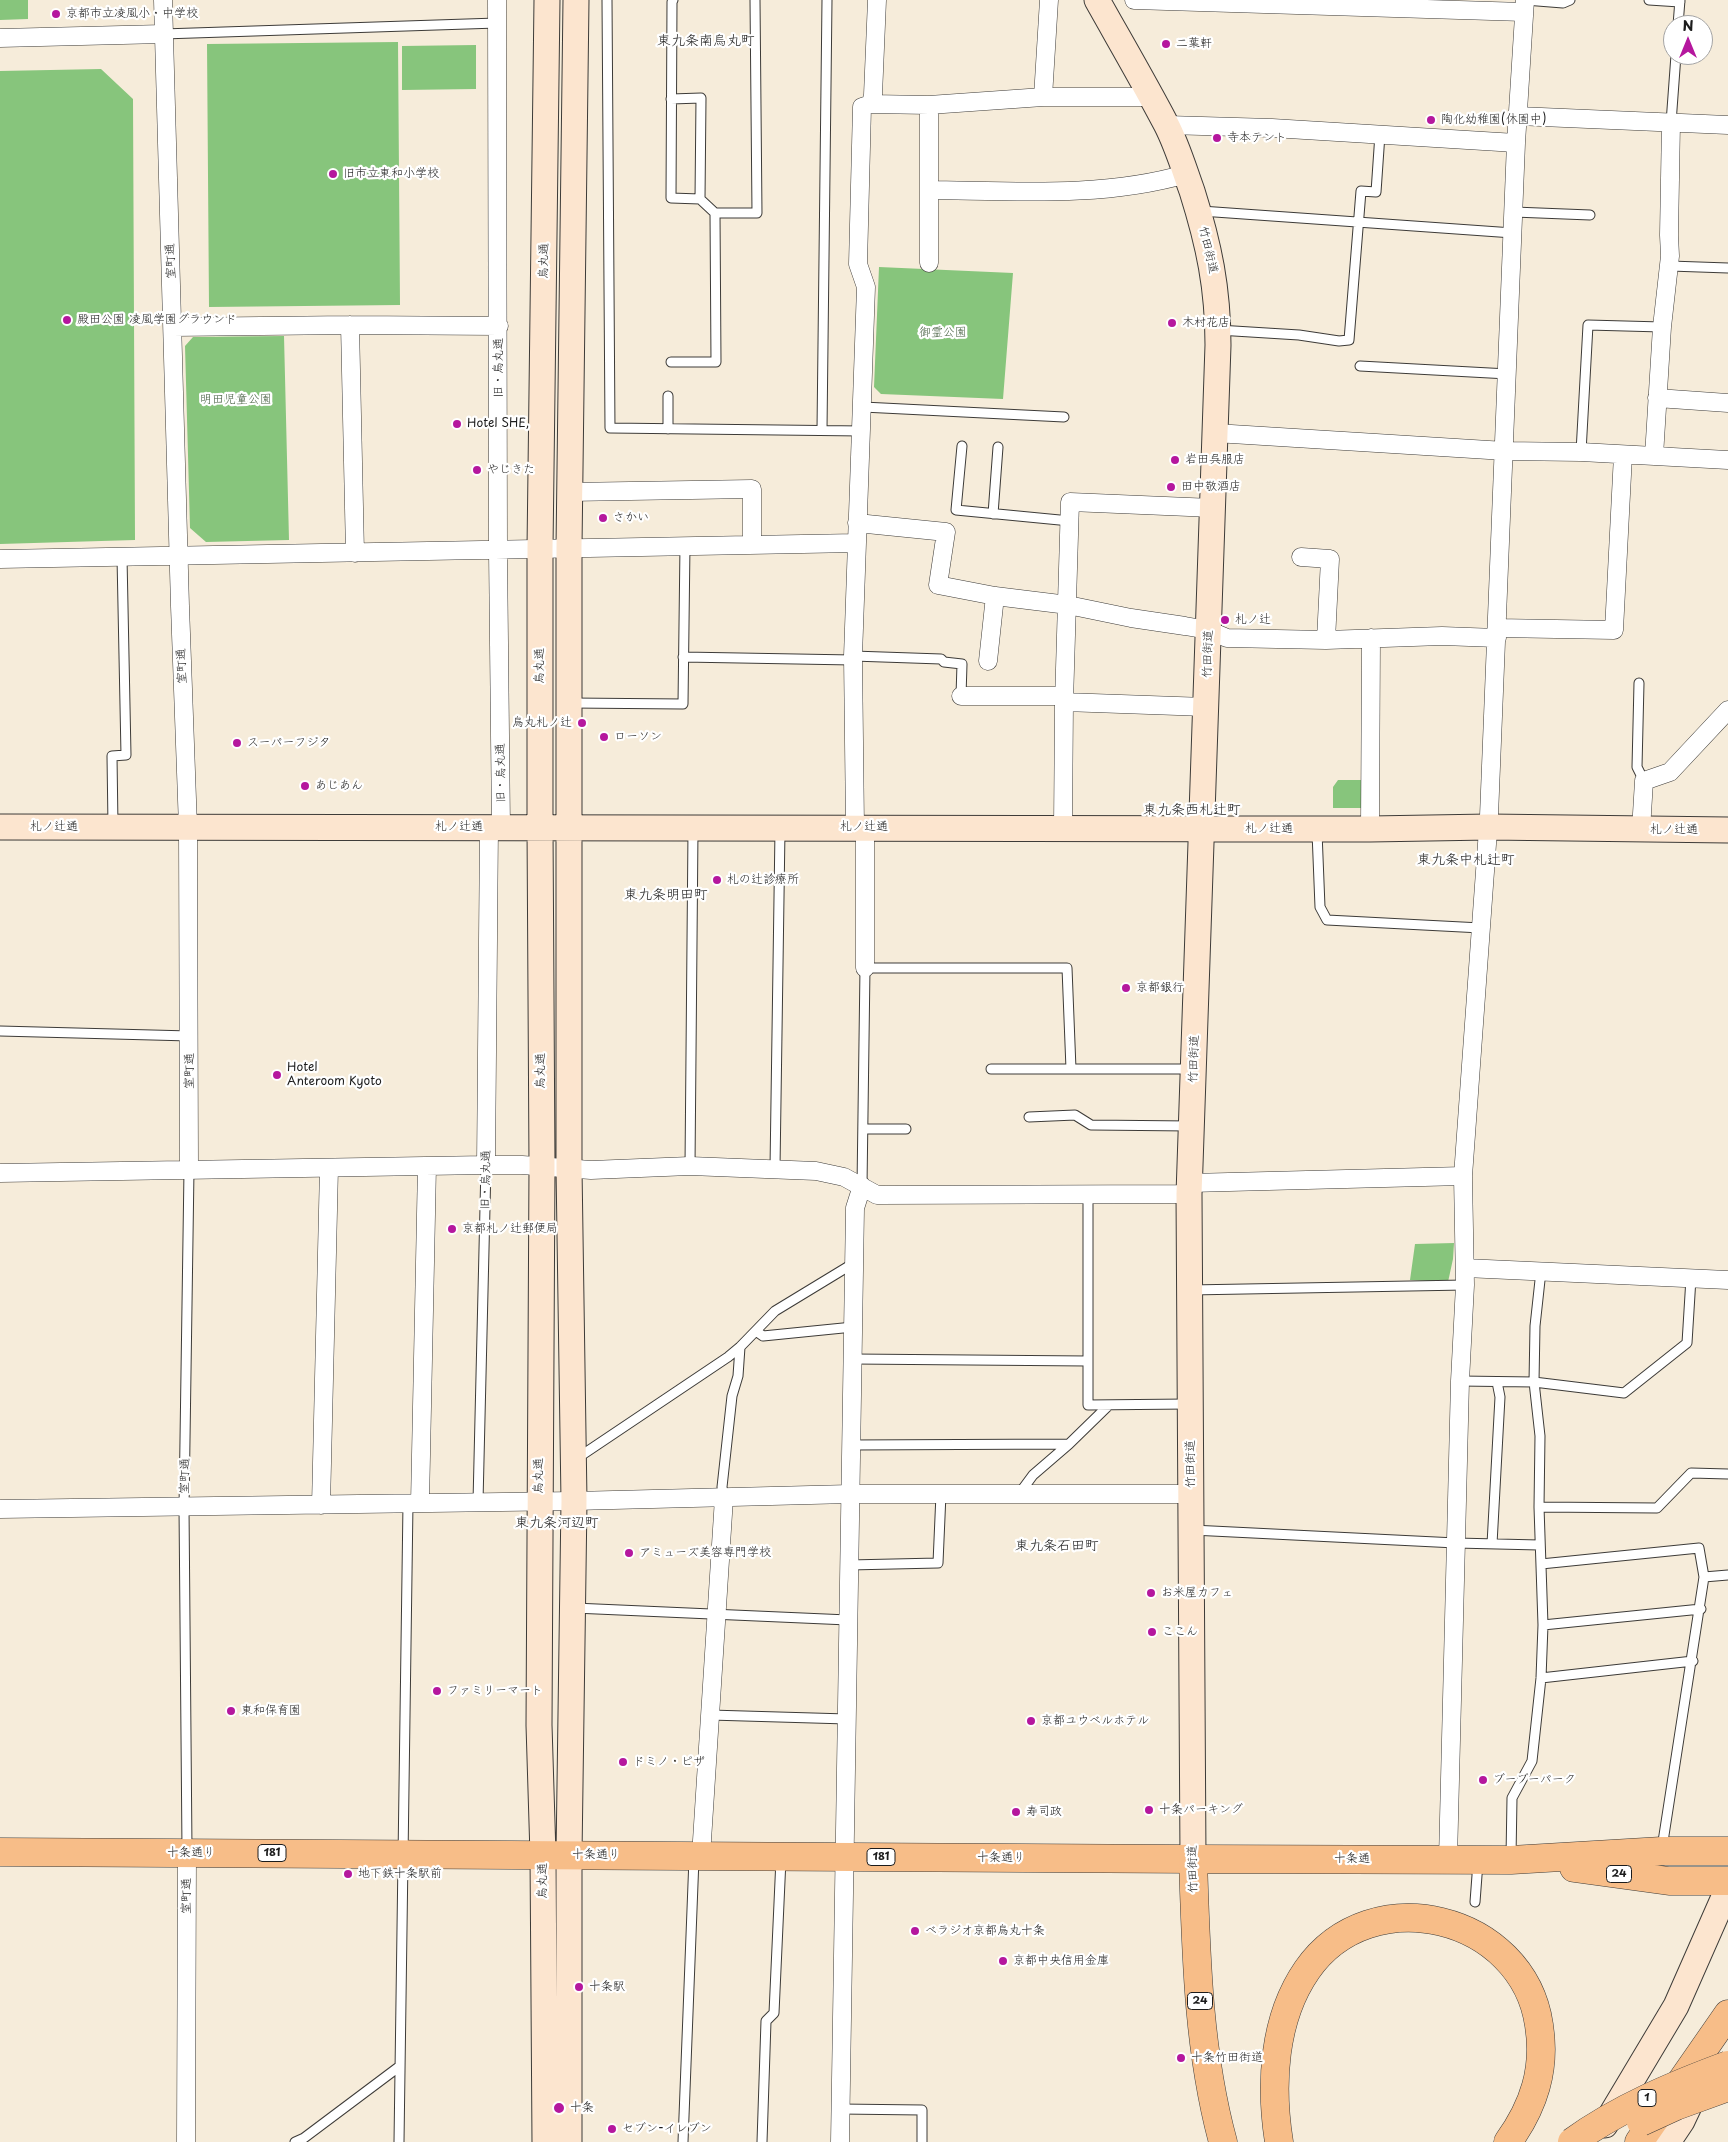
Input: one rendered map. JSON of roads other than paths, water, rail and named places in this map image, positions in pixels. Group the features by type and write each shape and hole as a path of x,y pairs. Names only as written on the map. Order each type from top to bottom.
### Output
{"main road":[{"name":"十条通","path":"1193,1859 1511,1860 1662,1851 1728,1852"},
{"name":"十条通り","path":"0,1852 1193,1859"},
{"name":"竹田街道","path":"1193,1859 1196,1965 1212,2100 1223,2142"},
{"name":"十条通","path":"1511,1860 1669,1880 1728,1881"},
{"path":"1278,2142 1275,2110 1275,2068 1278,2046 1290,2004 1308,1970 1321,1954 1336,1941 1366,1926 1399,1918 1447,1922 1475,1934 1499,1950 1519,1972 1528,1986 1538,2016 1542,2048 1541,2063 1534,2095 1508,2142"},
{"path":"1639,2142 1728,2014"},
{"name":"1","path":"1572,2142 1626,2108 1676,2084 1728,2065"},
{"name":"1","path":"1606,2142 1676,2106 1728,2087"}],"street":[{"name":"室町通","path":"163,0 188,827 189,1170"},
{"name":"旧・烏丸通","path":"486,1165 495,827 498,550 497,0"},
{"name":"烏丸通","path":"547,0 540,548 542,1166 539,1725 556,1855 568,2142"},
{"name":"烏丸通","path":"545,2142 556,1855 572,1608 574,1501 569,1168 569,492 576,0"},
{"path":"871,104 877,0"},
{"path":"1043,97 1049,0"},
{"name":"竹田街道","path":"1097,0 1167,125 1198,211 1209,250 1217,297 1218,330 1213,508 1190,1188 1193,1859"},
{"path":"1134,0 1524,4 1516,143 1489,827 1463,1176 1465,1276 1460,1381 1448,1859"},
{"path":"0,38 164,34"},
{"path":"865,968 854,658 856,543 863,407 866,287 858,264 862,107 871,104 929,105 1043,97 1151,97"},
{"path":"929,105 929,263"},
{"path":"1518,116 1728,125"},
{"path":"1654,456 1662,326 1670,266 1671,123"},
{"path":"1167,125 1272,128 1516,143"},
{"path":"929,190 1085,191 1161,182 1186,174"},
{"path":"350,325 355,553"},
{"path":"173,327 499,326"},
{"path":"1657,398 1728,404"},
{"path":"1215,433 1505,451 1581,452 1728,460"},
{"path":"857,524 946,532 938,585 995,596 1068,605 1131,618 1208,630 1227,638 1326,640 1614,630 1623,455"},
{"path":"569,492 752,489 752,544"},
{"path":"1063,828 1064,699 1070,502 1213,508"},
{"path":"0,559 856,543"},
{"path":"1301,557 1330,559 1326,640"},
{"path":"988,661 995,596"},
{"path":"1370,829 1371,638"},
{"path":"961,696 1206,706"},
{"path":"1642,830 1644,781 1670,772 1728,710"},
{"name":"札ノ辻通","path":"0,827 1317,829 1489,827 1728,830"},
{"path":"0,1173 486,1165 542,1166 591,1170 690,1166 775,1168 816,1171 844,1177 877,1195 1088,1194 1463,1176"},
{"path":"414,1504 426,1166"},
{"path":"321,1505 329,1168"},
{"path":"840,2142 855,1208 862,1186"},
{"path":"1465,1276 1541,1271 1728,1280"},
{"path":"0,1509 539,1502 850,1494 1191,1494"},
{"path":"697,1856 710,1715 724,1498"},
{"name":"室町通","path":"186,2142 187,1853"},
{"path":"1595,2142 1676,2006 1728,1888"},
{"path":"1668,2142 1682,2121 1728,2024"}],"lane":[{"path":"607,0 610,428 862,431"},
{"path":"673,0 671,198 700,199 715,213 757,213 755,0"},
{"path":"822,430 827,0"},
{"path":"1524,4 1563,3 1570,0"},
{"path":"1649,0 1680,1 1679,15"},
{"path":"164,34 497,23"},
{"path":"1671,123 1675,65"},
{"path":"672,99 701,98 700,199"},
{"path":"1218,330 1299,335 1339,341 1349,340 1361,191 1376,192 1380,134"},
{"path":"1198,211 1513,233"},
{"path":"1514,212 1590,215"},
{"path":"671,362 716,362 715,213"},
{"path":"1670,266 1728,268"},
{"path":"1581,452 1588,325 1662,326"},
{"path":"1360,366 1508,374"},
{"path":"668,396 668,429"},
{"path":"863,407 1064,417"},
{"path":"962,446 956,510 1070,521"},
{"path":"993,514 998,447"},
{"path":"569,703 683,704 685,545"},
{"path":"114,827 112,756 126,755 122,557"},
{"path":"683,657 941,658 944,662 962,664 961,696"},
{"path":"1639,683 1637,767 1644,781"},
{"path":"690,1166 693,827"},
{"path":"775,1168 780,827"},
{"path":"1317,829 1320,907 1328,920 1481,928"},
{"path":"862,1186 865,968 1067,968 1071,1069"},
{"path":"0,1031 190,1036"},
{"path":"991,1069 1194,1069"},
{"path":"1029,1117 1075,1115 1091,1125 1192,1126"},
{"path":"863,1129 906,1129"},
{"name":"旧・烏丸通","path":"478,1502 486,1165"},
{"name":"室町通","path":"187,1853 184,1507 189,1170"},
{"path":"1088,1194 1088,1405 1190,1404"},
{"path":"574,1461 740,1347 775,1310 854,1263"},
{"path":"1511,1860 1512,1798 1532,1761 1543,1625 1539,1545 1540,1436 1534,1382 1535,1326 1541,1271"},
{"path":"1190,1290 1465,1276"},
{"path":"1460,1381 1534,1382 1624,1393 1687,1344 1691,1278"},
{"path":"756,1331 763,1336 853,1327"},
{"path":"724,1498 722,1487 732,1396 738,1376 740,1347"},
{"path":"853,1358 1087,1361"},
{"path":"1492,1544 1500,1397 1497,1382"},
{"path":"1018,1494 1033,1475 1069,1444 1109,1405"},
{"path":"851,1445 1069,1444"},
{"path":"1539,1507 1657,1508 1691,1473 1728,1474"},
{"path":"849,1565 938,1563 941,1494"},
{"path":"399,2142 403,1854 414,1504"},
{"path":"1191,1530 1456,1543 1539,1545"},
{"path":"1541,1564 1699,1548 1704,1577 1693,1660 1662,1851"},
{"path":"1704,1577 1728,1575"},
{"path":"572,1608 848,1620"},
{"path":"1543,1625 1700,1608"},
{"path":"1540,1678 1693,1660"},
{"path":"710,1715 847,1719"},
{"path":"683,2142 697,1856"},
{"path":"762,2142 766,2021 774,2013 782,1856"},
{"path":"1475,1902 1478,1859"},
{"path":"295,2142 304,2138 400,2066"},
{"path":"840,2109 922,2110 922,2142"}],"place":[{"name":"京都市立凌風小・中学校","path":"56,14"},
{"name":"二葉軒","path":"1166,44"},
{"name":"陶化幼稚園(休園中)","path":"1431,120"},
{"name":"寺本テント","path":"1217,138"},
{"name":"旧市立東和小学校","path":"333,174"},
{"name":"殿田公園 凌風学園グラウンド","path":"67,320"},
{"name":"木村花店","path":"1172,323"},
{"name":"Hotel SHE,","path":"457,424"},
{"name":"岩田呉服店","path":"1175,460"},
{"name":"やじきた","path":"477,470"},
{"name":"田中敬酒店","path":"1171,487"},
{"name":"さかい","path":"603,518"},
{"name":"札ノ辻","path":"1225,620"},
{"name":"烏丸札ノ辻","path":"582,723"},
{"name":"ローソン","path":"604,737"},
{"name":"スーパーフジタ","path":"237,743"},
{"name":"あじあん","path":"305,786"},
{"name":"札の辻診療所","path":"717,880"},
{"name":"京都銀行","path":"1126,988"},
{"name":"Hotel Anteroom Kyoto","path":"277,1075"},
{"name":"京都札ノ辻郵便局","path":"452,1229"},
{"name":"アミューズ美容専門学校","path":"629,1553"},
{"name":"お米屋カフェ","path":"1151,1593"},
{"name":"ここん","path":"1152,1632"},
{"name":"ファミリーマート","path":"437,1691"},
{"name":"東和保育園","path":"231,1711"},
{"name":"京都ユウベルホテル","path":"1031,1721"},
{"name":"ドミノ・ピザ","path":"623,1762"},
{"name":"ブーブーパーク","path":"1483,1780"},
{"name":"十条パーキング","path":"1149,1810"},
{"name":"寿司政","path":"1016,1812"},
{"name":"地下鉄十条駅前","path":"348,1874"},
{"name":"ベラジオ京都烏丸十条","path":"915,1931"},
{"name":"京都中央信用金庫","path":"1003,1961"},
{"name":"十条駅","path":"579,1987"},
{"name":"十条竹田街道","path":"1181,2058"},
{"name":"十条","path":"559,2108"},
{"name":"セブン-イレブン","path":"612,2129"}],"district":[{"name":"東九条南烏丸町","path":"706,41"},
{"name":"東九条西札辻町","path":"1192,810"},
{"name":"東九条中札辻町","path":"1466,860"},
{"name":"東九条明田町","path":"666,895"},
{"name":"東九条河辺町","path":"557,1523"},
{"name":"東九条石田町","path":"1057,1546"}],"park label":[{"name":"御霊公園","path":"943,333"},
{"name":"明田児童公園","path":"236,400"}]}
